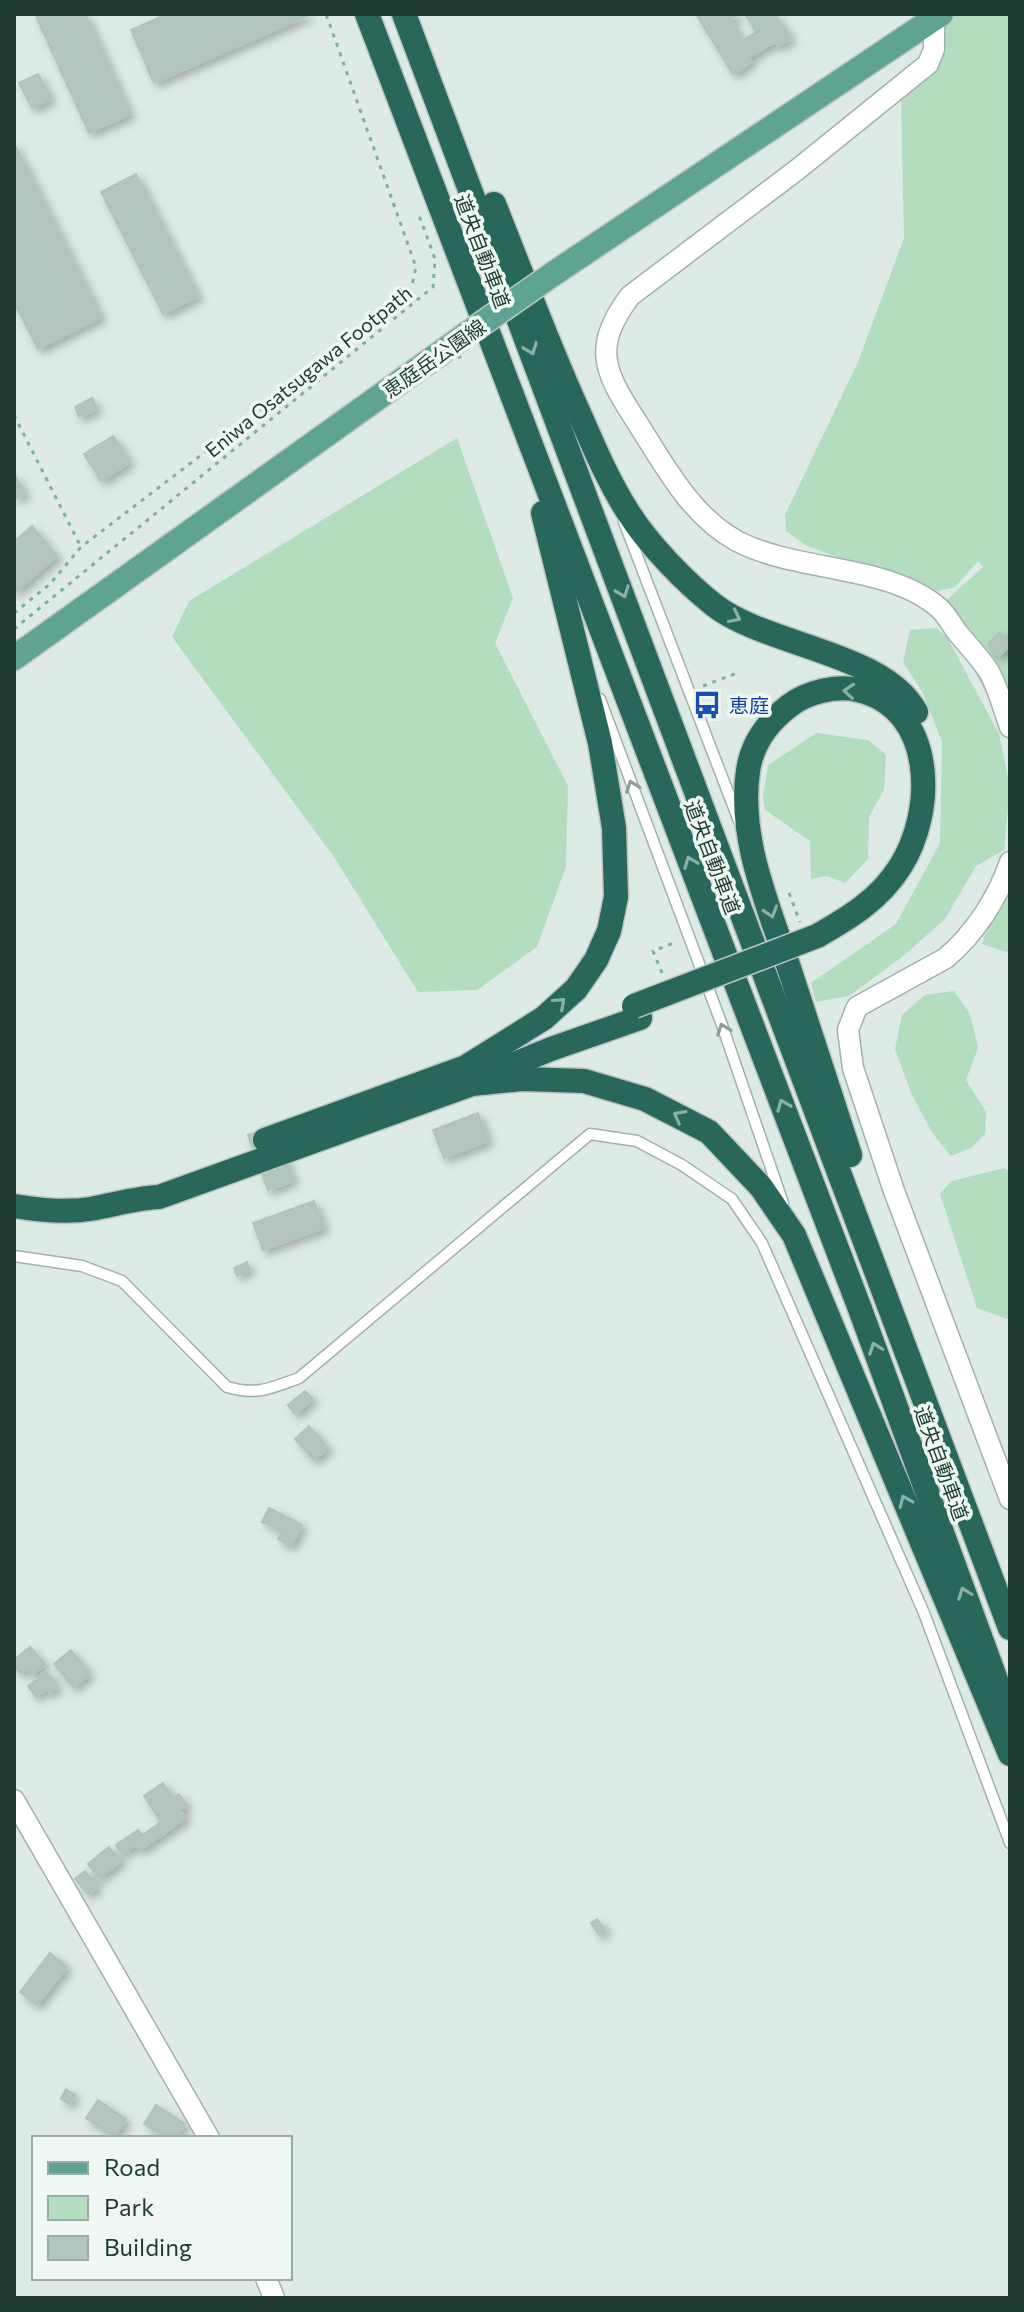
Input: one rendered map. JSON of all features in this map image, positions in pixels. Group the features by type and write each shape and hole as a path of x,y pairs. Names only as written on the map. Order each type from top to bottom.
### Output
{"highway":[{"name":"道央自動車道","path":"367,14 850,1281 1010,1718"},
{"name":"道央自動車道","path":"404,14 1010,1628"},
{"path":"414,14 437,61 567,387 600,461 629,514 681,576 717,608 765,631 861,667 892,685 913,706 929,735 936,760 937,797 932,833 921,863 900,894 863,925 813,938"},
{"path":"469,1075 544,1018 576,989 596,960 609,931 616,897 614,828 600,743 515,397"},
{"path":"14,1206 38,1210 88,1209 137,1198 159,1197 637,1012 813,938 853,915 882,891 912,847 921,818 924,791 923,767 917,742 908,724 895,708 876,696 855,689 815,693 794,702 773,718 762,733 749,767 747,806 753,860 1010,1628"},
{"path":"469,1075 584,1081 645,1099 709,1132 761,1187 794,1235 1010,1754"}],"main road":[{"name":"恵庭岳公園線","path":"14,658 556,272 938,17"}],"street":[{"path":"938,17 934,49 928,64 798,169 630,296 616,314 606,336 606,365 617,392 679,487 703,515 736,541 771,555 857,573 905,588 938,608 989,671 1010,727"},
{"path":"1010,862 1006,876 985,914 958,948 946,958 857,1007 848,1030 853,1068 894,1191 1010,1499"},
{"path":"14,1800 208,2136"}],"lane":[{"path":"600,461 753,860"},
{"path":"566,605 722,1025 794,1235"},
{"path":"14,1256 82,1266 122,1281 227,1387 246,1392 299,1378 590,1134 637,1141 682,1165 732,1199 762,1243 924,1613 1010,1843"}],"path":[{"path":"14,613 50,584 81,547 400,303 412,285 416,267 326,14"},
{"name":"Eniwa Osatsugawa Footpath","path":"14,629 433,287 435,259 419,214"},
{"path":"14,415 81,547"},
{"path":"697,688 737,673"},
{"path":"789,893 813,938"},
{"path":"665,981 653,951 679,941"}],"green space":[{"path":"941,14 1010,14 1010,734 938,608 983,567 978,561 955,587 935,592 807,546 786,531 785,515 858,362 904,238 901,97"},
{"path":"457,438 513,598 495,643 568,786 566,866 537,947 477,990 418,992 334,857 172,637 189,601"},
{"path":"936,628 947,637 999,734 1010,788 1004,850 976,866 945,919 902,957 849,996 816,1002 811,983 896,924 940,843 942,742 923,693 903,662 910,630"},
{"path":"816,733 868,740 886,755 884,790 869,817 868,859 845,883 827,876 811,879 810,841 765,810 763,797 768,765"},
{"path":"1010,861 1010,953 982,944"},
{"path":"954,991 970,1014 978,1048 966,1080 986,1112 985,1134 971,1148 951,1156 933,1134 911,1093 895,1049 902,1015 925,995"},
{"path":"1005,1168 1010,1173 1010,1320 977,1308 940,1194 951,1181"}],"building":[{"path":"35,14 85,14 130,114 89,133"},
{"path":"167,14 309,15 154,83 131,30"},
{"path":"696,14 739,14 730,19 743,40 756,32 745,14 775,14 791,39 778,46 775,42 748,58 751,62 733,74"},
{"path":"38,74 51,99 32,108 19,83"},
{"path":"14,143 101,317 38,349 14,302"},
{"path":"136,174 198,296 163,314 101,192"},
{"path":"92,398 97,409 79,417 75,407"},
{"path":"113,436 130,462 101,481 84,454"},
{"path":"14,473 25,494 14,499"},
{"path":"32,526 57,556 14,593 14,542"},
{"path":"1000,632 1010,646 999,656 988,644"},
{"path":"478,1113 488,1141 444,1158 433,1130"},
{"path":"273,1126 293,1181 268,1190 248,1135"},
{"path":"314,1201 324,1228 263,1250 253,1223"},
{"path":"247,1262 250,1270 237,1276 234,1268"},
{"path":"305,1391 313,1399 295,1414 288,1405"},
{"path":"309,1426 328,1448 314,1460 295,1439"},
{"path":"269,1508 302,1525 291,1546 278,1539 282,1532 262,1522"},
{"path":"30,1647 45,1664 32,1675 26,1668 20,1673 14,1666 14,1660"},
{"path":"71,1650 90,1674 73,1687 54,1664"},
{"path":"47,1672 58,1686 50,1693 47,1688 36,1697 28,1686"},
{"path":"163,1783 173,1798 179,1794 187,1805 180,1810 186,1818 140,1850 136,1845 122,1854 116,1845 138,1830 142,1835 161,1822 144,1796"},
{"path":"109,1847 121,1861 99,1878 88,1864"},
{"path":"85,1871 98,1886 88,1894 75,1879"},
{"path":"597,1919 606,1931 599,1935 591,1923"},
{"path":"50,1953 67,1967 37,2005 20,1992"},
{"path":"66,2089 75,2095 69,2104 61,2099"},
{"path":"98,2100 126,2119 113,2136 86,2118"},
{"path":"156,2105 185,2124 176,2136 163,2136 144,2124"}],"place":[{"name":"恵庭","path":"707,705"}]}
